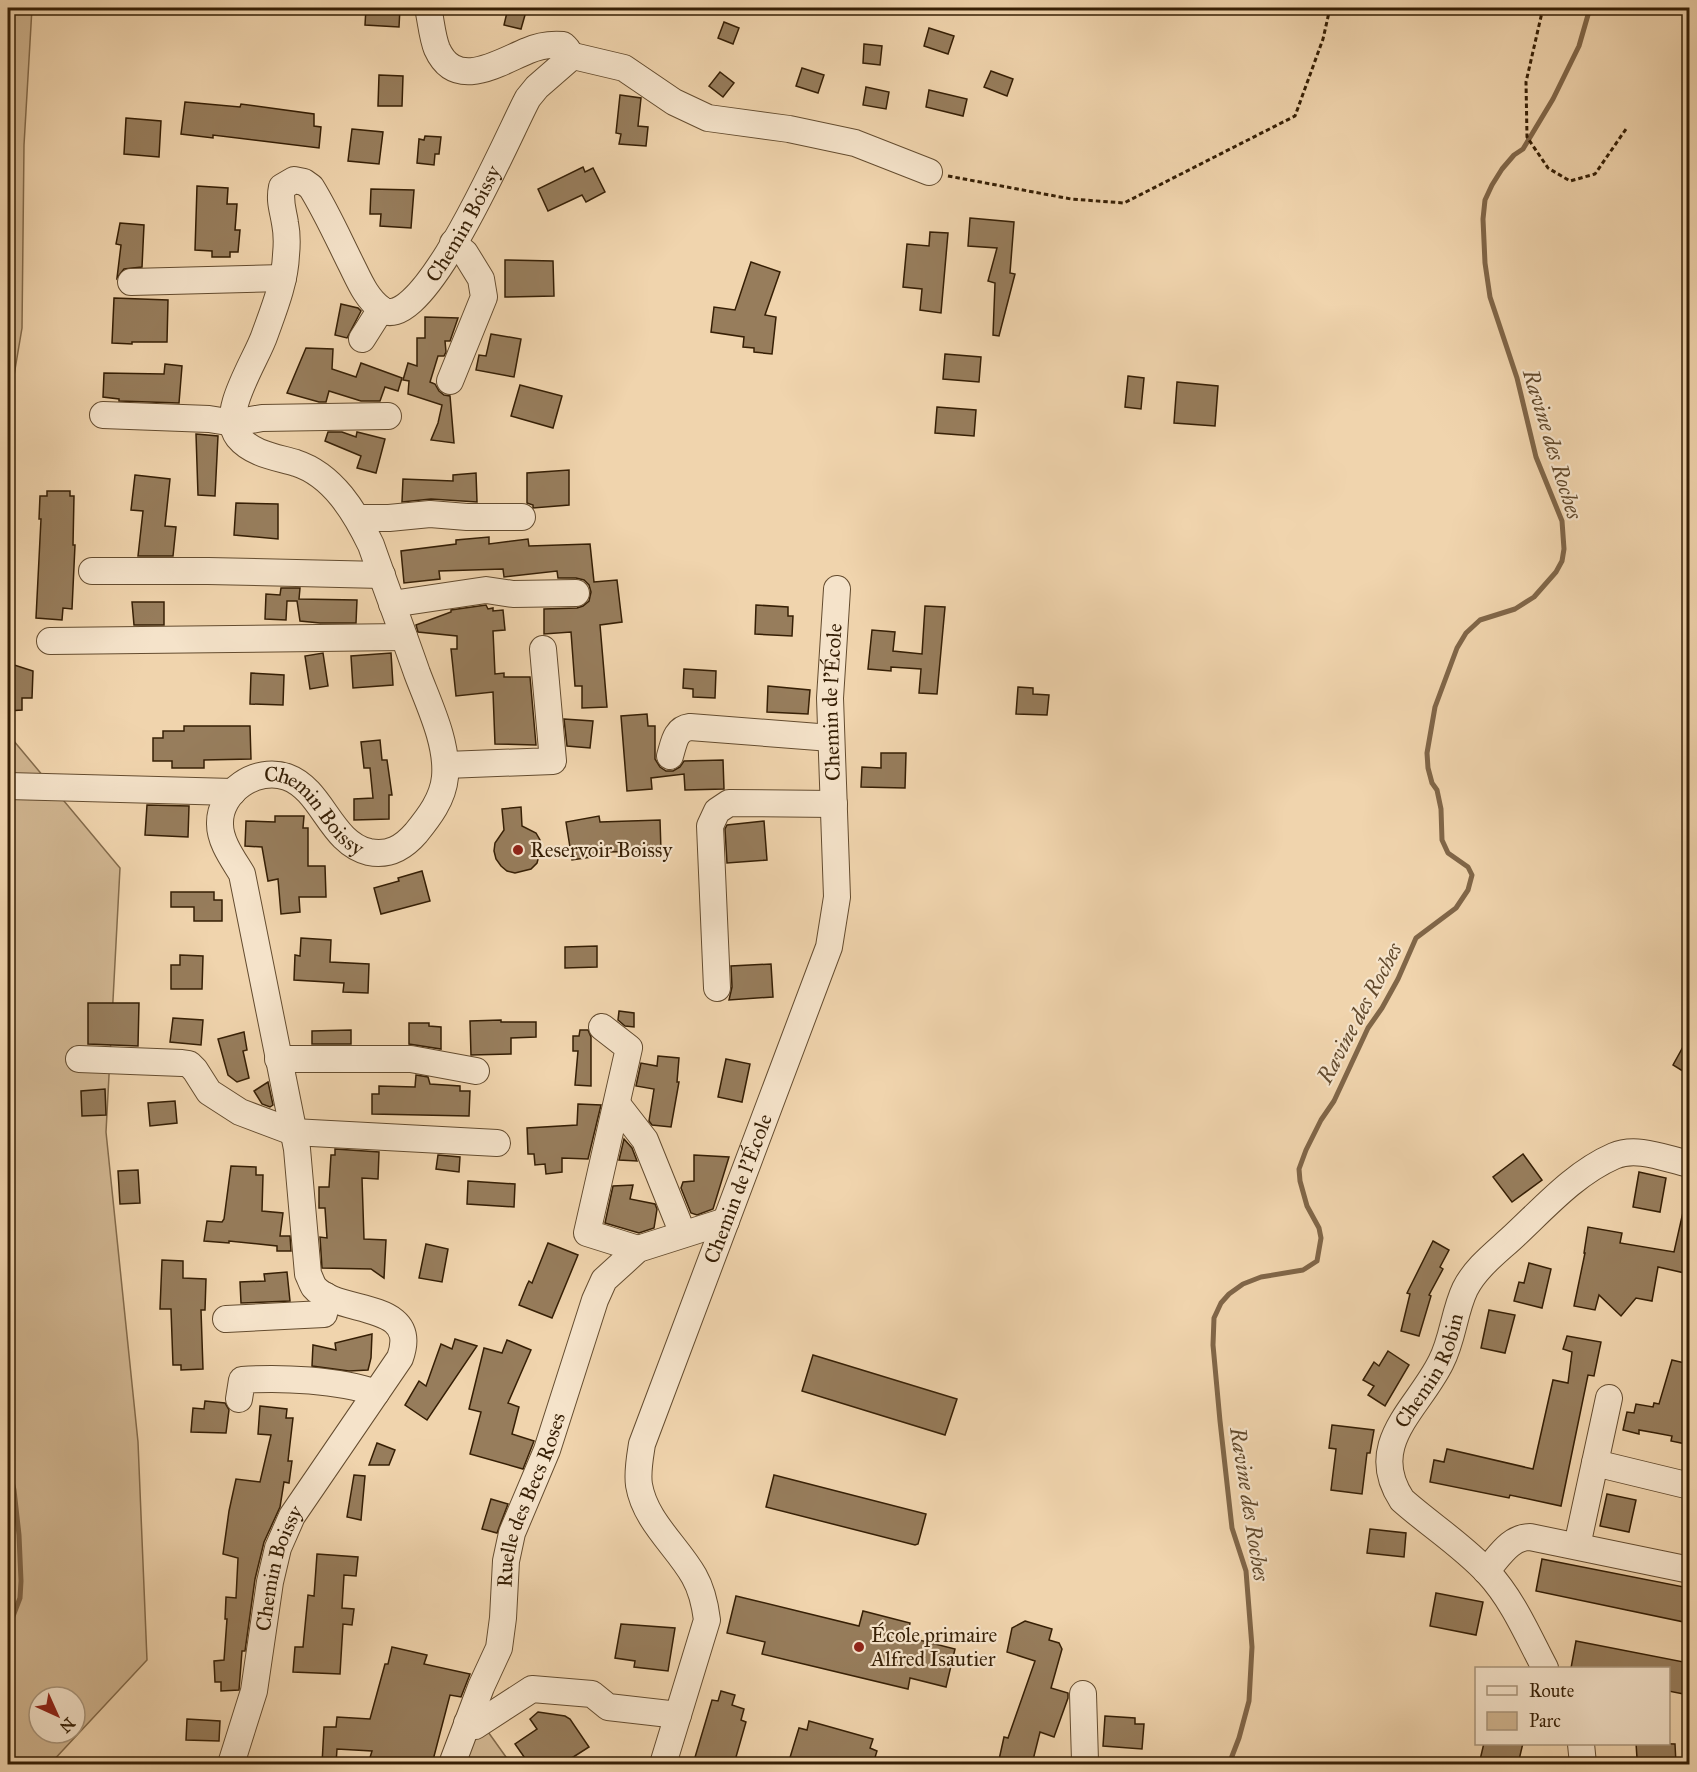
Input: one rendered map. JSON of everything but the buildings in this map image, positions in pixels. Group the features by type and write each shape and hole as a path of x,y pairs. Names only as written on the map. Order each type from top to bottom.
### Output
{"street":[{"path":"428,8 437,48 445,61 456,69 471,72 481,70 529,50 553,44 563,45 569,55 624,68 674,102 708,118 789,129 855,143 929,172"},
{"name":"Chemin Boissy","path":"381,309 393,312 403,309 413,302 427,286 483,192 528,98 568,60 569,55"},
{"path":"234,423 232,417 238,393 264,339 283,278 286,225 280,195 282,187 294,180 304,182 310,187 367,294 381,309 362,339"},
{"path":"450,381 484,297 481,279 465,253 453,243"},
{"path":"131,282 283,278"},
{"path":"103,415 199,418 234,423 262,418 388,416"},
{"name":"Chemin Boissy","path":"231,1764 254,1691 270,1582 278,1548 292,1516 400,1358 404,1346 403,1334 395,1323 375,1310 341,1302 327,1296 315,1288 308,1274 300,1171 294,1132 242,874 223,840 220,825 222,808 232,792 247,780 268,774 285,776 310,792 336,829 348,840 361,850 381,853 399,849 433,811 445,781 446,765 435,723 382,575 358,518 341,495 321,477 297,463 273,458 253,449 237,436 234,423"},
{"path":"358,518 430,514 466,517 522,517"},
{"path":"92,571 382,575"},
{"name":"Chemin de l'École","path":"663,1764 706,1620 704,1598 694,1576 647,1510 639,1486 639,1464 642,1444 829,947 837,897 830,698 837,589"},
{"path":"392,604 486,590 513,594 576,593"},
{"path":"50,641 404,637"},
{"path":"446,765 553,761 543,649"},
{"path":"670,756 678,733 682,728 690,727 831,738"},
{"path":"8,786 232,792"},
{"path":"717,988 710,826 717,811 729,803 834,804"},
{"path":"602,1027 629,1048 587,1233 638,1249"},
{"path":"79,1059 189,1064 209,1092 240,1112 294,1132 497,1143"},
{"path":"278,1059 411,1059 476,1071"},
{"path":"617,1104 645,1140 683,1234"},
{"name":"Chemin Robin","path":"1544,1667 1508,1599 1486,1571 1402,1500 1393,1486 1389,1468 1391,1442 1401,1420 1427,1387 1442,1361 1465,1290 1484,1263 1563,1190 1595,1166 1614,1156 1627,1152 1641,1153 1689,1164"},
{"name":"Ruelle des Becs Roses","path":"452,1764 499,1648 506,1561 512,1533 547,1450 595,1300 604,1280 638,1249 726,1221"},
{"path":"226,1319 324,1314 327,1296"},
{"path":"239,1400 242,1380 262,1378 359,1387 376,1393"},
{"path":"1577,1546 1609,1398"},
{"path":"1595,1462 1689,1486"},
{"path":"1486,1571 1508,1546 1521,1537 1577,1546 1689,1570"},
{"path":"467,1723 475,1726 532,1689 592,1694 608,1707 678,1715"},
{"path":"1083,1694 1084,1764"},
{"path":"1581,1745 1583,1764"}],"path":[{"path":"929,172 1071,199 1124,203 1295,116 1323,39 1330,8"},
{"path":"1543,8 1526,82 1527,137 1548,168 1570,182 1595,174 1626,129"}],"green space":[{"path":"8,8 32,8 24,145 22,328 8,411"},
{"path":"8,734 120,868 106,1132 138,1442 147,1660 87,1724 87,1685 27,1685 27,1745 68,1745 50,1764 8,1764"},
{"path":"486,1729 511,1764 459,1764 466,1745"}],"waterway":[{"name":"Ravine des Roches","path":"1229,1764 1249,1701 1252,1647 1246,1571 1232,1528 1213,1345 1214,1318 1221,1303 1243,1284 1261,1277 1303,1270 1317,1261 1321,1238 1319,1228 1307,1206 1300,1181 1299,1169 1306,1150 1321,1120 1334,1101 1368,1028 1398,979 1416,938 1456,908 1468,890 1472,875 1468,867 1448,853 1442,840 1441,809 1437,790 1432,783 1428,768 1427,753 1435,707 1457,648 1466,633 1480,620 1515,609 1534,597 1556,572 1562,561 1564,549 1562,521 1536,457 1517,378 1490,297 1485,263 1483,219 1485,200 1502,169 1514,155 1523,149 1553,99 1579,46 1590,8"},
{"path":"8,1464 14,1490 21,1581 20,1598 8,1629"}],"place":[{"name":"Reservoir Boissy","path":"518,850"},
{"name":"École primaire Alfred Isautier","path":"859,1647"}]}
